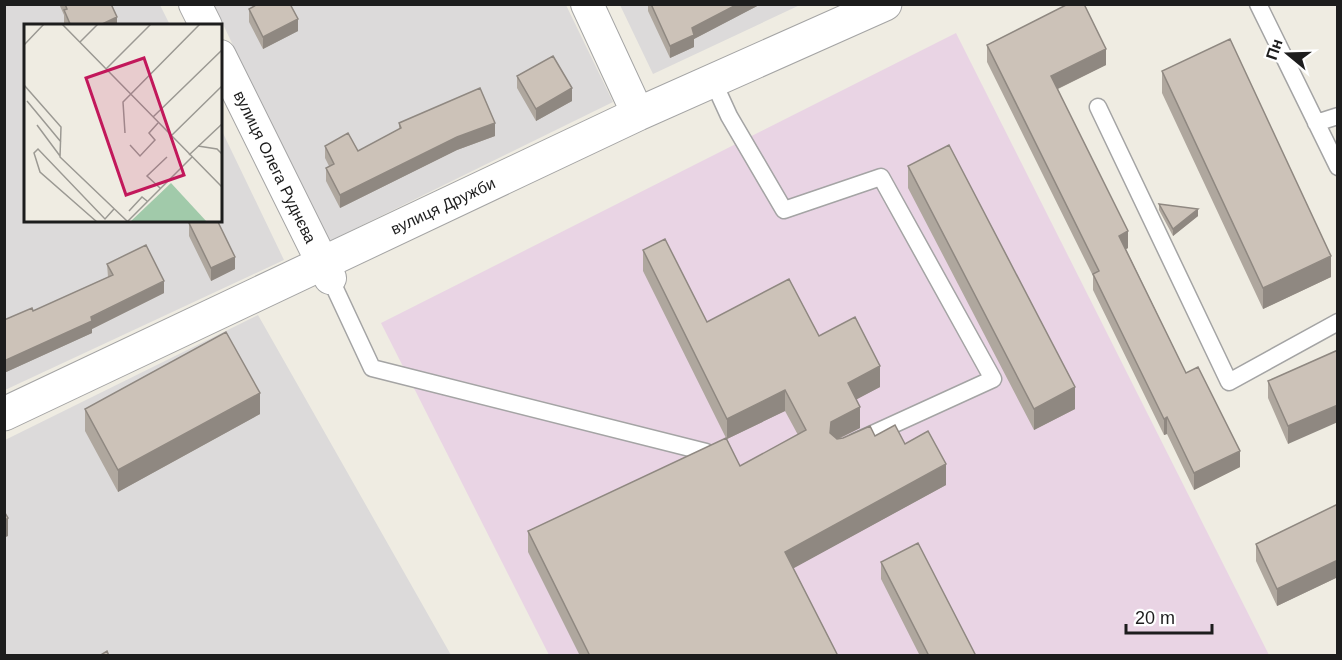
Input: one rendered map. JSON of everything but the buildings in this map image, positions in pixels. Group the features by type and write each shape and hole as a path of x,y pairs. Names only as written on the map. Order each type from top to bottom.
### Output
{"street":[{"path":"195,4 205,24"},
{"path":"587,4 638,114"},
{"name":"вулиця Дружби","path":"4,414 326,271 638,114 885,4"},
{"name":"вулиця Олега Руднєва","path":"222,60 326,271"}],"lane":[{"path":"1258,4 1338,167"},
{"path":"713,81 729,116 784,210 881,177 993,379 840,449"},
{"path":"1098,107 1228,382 1338,322"},
{"path":"1316,123 1338,116"},
{"path":"326,271 372,368 706,452"}],"shaded area":[{"path":"4,5 160,5 170,24 24,24 24,222 222,222 222,131 284,260 5,390"},
{"path":"214,5 566,5 613,102 326,243"},
{"path":"620,5 800,5 653,74"},
{"path":"956,33 1269,655 549,655 381,323"},
{"path":"258,315 451,655 5,656 5,440"}]}
